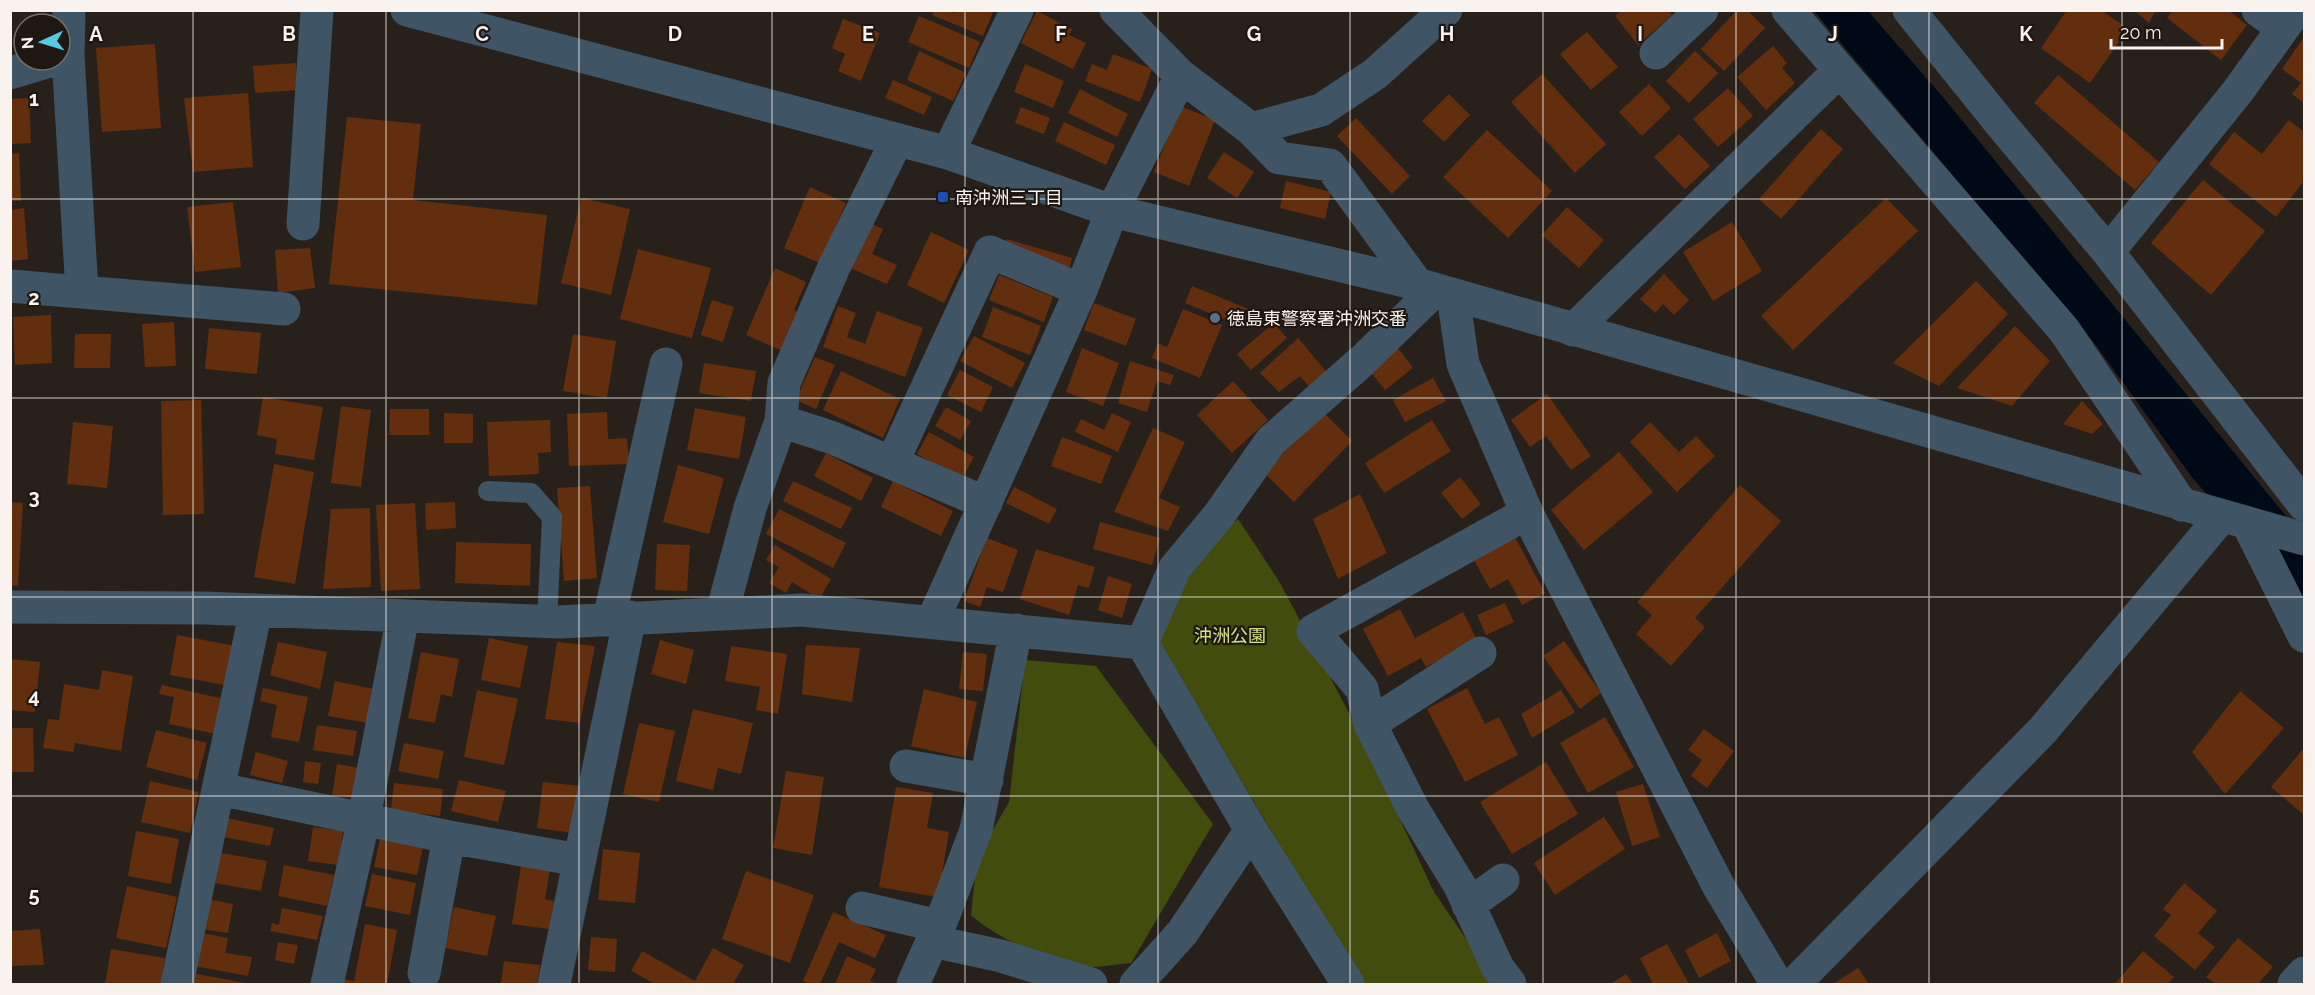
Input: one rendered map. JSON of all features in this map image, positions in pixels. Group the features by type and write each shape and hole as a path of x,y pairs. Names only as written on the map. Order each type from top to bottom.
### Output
{"street":[{"path":"303,224 318,10"},
{"path":"407,10 948,153 1113,211 1435,290 2304,539"},
{"path":"948,153 1017,10"},
{"path":"1116,10 1181,76 1251,129 1280,158 1330,165 1435,290 1463,364 1527,513 1719,887 1777,984"},
{"path":"1251,129 1321,110 1375,74 1446,10"},
{"path":"1656,53 1702,10"},
{"path":"1788,10 2064,330 2182,505"},
{"path":"1910,10 2108,252 2304,505"},
{"path":"2108,252 2238,91 2279,16"},
{"path":"1573,330 1840,70"},
{"path":"61,72 82,292"},
{"path":"932,622 1082,290 1113,211 1181,76"},
{"path":"722,613 750,508 781,422 784,383 834,267 897,140"},
{"path":"892,463 990,252 1082,290"},
{"path":"10,286 284,309"},
{"path":"1142,643 1175,568 1219,515 1271,441 1362,361 1435,290"},
{"path":"554,984 579,860 666,364"},
{"path":"781,422 833,438 986,503"},
{"path":"1510,984 1498,969 1468,905 1413,809 1370,724 1362,689 1313,631 1465,550 1527,513"},
{"path":"2235,520 2304,636"},
{"path":"1794,984 2043,730 2235,520"},
{"path":"10,607 256,610 547,622 802,610 1142,643"},
{"path":"177,984 256,610"},
{"path":"327,984 403,616"},
{"path":"913,984 976,830 1016,630"},
{"path":"1142,643 1251,830 1348,984"},
{"path":"1370,724 1480,653"},
{"path":"906,765 987,780"},
{"path":"220,789 449,837 579,860"},
{"path":"1136,984 1182,933 1251,830"},
{"path":"424,973 449,837"},
{"path":"1468,905 1503,880"},
{"path":"862,908 1091,984"},
{"path":"2294,984 2304,973"}],"lane":[{"path":"488,491 531,493 552,516 547,622"}],"green space":[{"name":"沖洲公園","path":"1238,519 1279,581 1357,728 1434,892 1497,984 1361,984 1157,637 1178,564"},
{"path":"1025,660 1096,666 1213,824 1131,963 1084,967 1055,960 1024,948 994,932 971,915 977,857 1009,802"}],"shaded area":[{"path":"1814,11 1868,11 1942,96 2304,538 2304,607 2191,476 2092,340"}],"building":[{"path":"934,10 956,13 957,10 994,10 983,36 932,15"},
{"path":"1622,10 1669,10 1672,15 1638,45 1615,16"},
{"path":"1737,10 1747,10 1765,28 1724,71 1701,49"},
{"path":"2067,10 2101,10 2128,29 2090,83 2041,48"},
{"path":"2134,10 2156,10 2149,23"},
{"path":"2173,10 2228,10 2247,25 2221,60 2167,18"},
{"path":"1037,11 1072,29 1069,35 1086,43 1073,69 1021,43"},
{"path":"919,16 980,42 969,68 908,42"},
{"path":"843,19 880,33 861,81 838,71 845,54 832,48"},
{"path":"1587,32 1618,67 1591,90 1560,54"},
{"path":"2304,37 2304,103 2292,94 2301,83 2282,69"},
{"path":"155,44 161,128 102,132 96,48"},
{"path":"1773,46 1787,63 1782,68 1795,83 1766,110 1737,77"},
{"path":"919,51 966,73 953,101 907,80"},
{"path":"1695,51 1718,73 1689,103 1666,81"},
{"path":"1113,54 1152,69 1140,102 1085,81 1092,64 1107,70"},
{"path":"296,63 298,90 255,93 253,66"},
{"path":"1025,64 1064,81 1053,108 1014,92"},
{"path":"1542,74 1606,144 1575,173 1511,102"},
{"path":"2058,75 2159,162 2135,190 2034,103"},
{"path":"893,80 932,97 924,115 885,98"},
{"path":"1649,84 1671,108 1642,136 1619,112"},
{"path":"1728,88 1753,116 1718,147 1693,119"},
{"path":"1080,89 1128,114 1117,137 1068,113"},
{"path":"248,93 253,167 193,172 184,98"},
{"path":"1449,94 1470,115 1444,142 1422,121"},
{"path":"29,98 31,143 10,144 10,99"},
{"path":"1180,106 1215,120 1189,186 1154,172"},
{"path":"1021,107 1050,118 1044,134 1015,123"},
{"path":"347,117 421,124 413,200 547,215 537,305 329,284"},
{"path":"1356,118 1410,176 1392,194 1337,136"},
{"path":"2289,120 2304,132 2304,181 2276,217 2209,164 2234,132 2262,154"},
{"path":"1064,122 1115,145 1106,165 1055,141"},
{"path":"1821,129 1843,149 1781,219 1759,199"},
{"path":"1487,130 1552,191 1508,238 1443,177"},
{"path":"1679,134 1710,166 1685,189 1654,157"},
{"path":"1224,152 1254,172 1237,198 1207,178"},
{"path":"19,153 21,201 10,201 10,154"},
{"path":"2203,180 2265,231 2211,295 2151,243"},
{"path":"1286,181 1331,192 1325,219 1280,208"},
{"path":"810,187 846,203 820,263 784,248"},
{"path":"581,198 630,209 611,295 561,283"},
{"path":"1886,198 1918,231 1793,350 1761,316"},
{"path":"233,202 241,267 195,272 187,207"},
{"path":"1567,207 1604,240 1579,268 1542,235"},
{"path":"24,208 28,259 10,261 10,210"},
{"path":"867,222 883,229 872,254 897,265 887,284 848,267"},
{"path":"1732,222 1762,271 1713,301 1683,252"},
{"path":"931,232 969,250 944,303 907,285"},
{"path":"1007,239 1072,258 1068,274 1005,247"},
{"path":"310,248 315,288 278,293 275,250"},
{"path":"638,249 711,268 692,338 620,319"},
{"path":"775,268 806,282 794,310 800,313 783,351 746,335"},
{"path":"1664,274 1689,300 1674,315 1663,304 1655,313 1640,299"},
{"path":"999,275 1053,297 1044,322 989,300"},
{"path":"1976,281 2008,314 1939,386 1893,363"},
{"path":"1192,286 1251,310 1244,327 1185,303"},
{"path":"712,300 734,307 723,342 701,335"},
{"path":"1094,303 1136,319 1126,346 1084,330"},
{"path":"838,306 856,313 847,337 865,344 877,311 923,328 905,377 823,347"},
{"path":"993,307 1041,326 1030,355 982,337"},
{"path":"1183,309 1222,325 1200,378 1152,358 1158,343 1167,347"},
{"path":"51,315 52,363 15,365 13,317"},
{"path":"174,322 176,366 145,367 142,324"},
{"path":"1274,323 1287,338 1251,370 1237,354"},
{"path":"2015,326 2050,361 2012,406 1957,388"},
{"path":"209,328 261,333 257,374 205,369"},
{"path":"75,334 111,334 110,368 74,368"},
{"path":"573,334 616,341 607,398 563,391"},
{"path":"974,336 1025,363 1012,388 960,361"},
{"path":"1298,338 1330,376 1313,391 1300,376 1279,392 1260,373"},
{"path":"1082,348 1119,363 1103,406 1066,392"},
{"path":"1398,348 1413,368 1385,390 1369,370"},
{"path":"815,357 835,365 816,409 796,400"},
{"path":"1130,361 1174,375 1170,385 1157,381 1147,412 1118,403"},
{"path":"704,363 756,371 751,401 699,393"},
{"path":"960,370 993,387 981,412 947,395"},
{"path":"841,371 900,399 883,438 823,410"},
{"path":"1433,378 1446,401 1405,422 1393,400"},
{"path":"1233,381 1268,420 1232,453 1197,415"},
{"path":"1547,394 1591,456 1571,470 1546,436 1530,447 1511,420"},
{"path":"263,397 323,407 314,460 275,454 277,439 257,435"},
{"path":"201,400 204,514 163,515 161,401"},
{"path":"2082,401 2103,424 2092,434 2063,424"},
{"path":"341,406 371,410 361,487 331,483"},
{"path":"946,407 971,421 960,440 935,426"},
{"path":"695,408 746,417 739,459 687,450"},
{"path":"390,409 429,409 429,435 389,435"},
{"path":"607,412 608,439 627,438 629,464 569,466 567,414"},
{"path":"1323,412 1352,441 1294,502 1264,473"},
{"path":"444,413 473,414 473,443 444,443"},
{"path":"1112,413 1131,422 1118,452 1075,432 1081,419 1104,430"},
{"path":"550,420 551,452 538,453 539,474 489,476 487,422"},
{"path":"1432,420 1451,451 1384,493 1365,463"},
{"path":"73,422 113,426 107,488 67,484"},
{"path":"1650,422 1679,452 1696,436 1715,456 1677,492 1630,442"},
{"path":"1153,428 1185,442 1159,498 1180,507 1168,531 1114,512"},
{"path":"929,432 974,457 961,480 917,454"},
{"path":"1062,437 1112,456 1101,484 1051,466"},
{"path":"1619,452 1653,492 1584,550 1551,510"},
{"path":"826,453 873,478 861,501 814,476"},
{"path":"274,464 314,472 295,584 254,577"},
{"path":"678,465 724,478 709,534 663,522"},
{"path":"1460,477 1481,504 1462,519 1441,493"},
{"path":"793,481 852,508 841,529 783,501"},
{"path":"893,481 953,511 941,536 881,507"},
{"path":"1740,485 1781,521 1695,618 1705,627 1671,666 1636,634 1652,615 1637,602"},
{"path":"590,486 597,578 564,581 557,488"},
{"path":"1014,487 1057,509 1049,524 1006,503"},
{"path":"1360,494 1387,553 1338,579 1313,519"},
{"path":"10,502 23,503 18,586 10,585"},
{"path":"455,502 456,528 426,530 425,503"},
{"path":"415,503 420,589 381,591 376,505"},
{"path":"370,508 371,587 323,589 331,509"},
{"path":"779,509 846,543 833,568 766,534"},
{"path":"1100,522 1160,538 1152,565 1093,549"},
{"path":"1515,537 1545,593 1522,605 1508,579 1490,589 1474,560"},
{"path":"987,538 1018,550 1003,592 987,587 980,607 964,601"},
{"path":"456,542 531,544 530,586 455,583"},
{"path":"657,544 690,545 687,591 655,590"},
{"path":"775,545 831,579 819,599 792,582 786,593 769,583 779,567 766,560"},
{"path":"1036,549 1095,567 1089,588 1078,585 1069,615 1020,599"},
{"path":"1108,576 1132,584 1122,618 1098,610"},
{"path":"1505,603 1514,622 1486,635 1477,615"},
{"path":"1400,609 1415,638 1463,612 1477,640 1426,667 1421,658 1388,676 1363,629"},
{"path":"177,635 236,646 230,686 170,675"},
{"path":"489,638 528,646 520,688 481,680"},
{"path":"660,640 694,650 686,684 651,674"},
{"path":"1564,641 1601,693 1580,709 1543,656"},
{"path":"278,642 327,652 320,689 270,675"},
{"path":"557,642 595,646 580,723 545,719"},
{"path":"806,645 860,648 852,702 802,694"},
{"path":"731,646 787,654 778,714 756,710 760,687 725,681"},
{"path":"421,652 459,659 452,697 441,694 435,723 408,718"},
{"path":"963,652 987,654 983,691 959,689"},
{"path":"10,659 40,662 35,712 10,710"},
{"path":"102,670 133,676 121,751 75,743 73,752 43,748 48,719 59,720 64,684 99,690"},
{"path":"335,681 374,689 367,723 328,716"},
{"path":"162,685 224,699 216,734 169,724 174,697 159,694"},
{"path":"263,688 308,697 299,742 271,737 277,705 260,701"},
{"path":"1467,688 1485,724 1499,717 1518,755 1465,782 1427,709"},
{"path":"924,689 977,702 965,758 911,746"},
{"path":"477,690 518,699 504,765 464,757"},
{"path":"1561,690 1575,712 1532,738 1521,714"},
{"path":"2240,691 2284,728 2225,794 2192,752"},
{"path":"693,709 753,723 741,774 718,768 713,790 676,781"},
{"path":"1605,717 1634,767 1588,793 1560,743"},
{"path":"639,723 675,731 659,802 623,794"},
{"path":"317,725 357,731 353,756 313,750"},
{"path":"10,728 33,728 34,772 10,772"},
{"path":"1704,729 1734,751 1707,788 1691,776 1702,760 1688,750"},
{"path":"156,730 207,743 197,780 146,767"},
{"path":"404,743 444,751 438,779 398,771"},
{"path":"2304,748 2304,815 2271,787"},
{"path":"256,752 288,761 282,783 250,775"},
{"path":"305,761 321,763 318,784 303,782"},
{"path":"1546,762 1578,814 1512,854 1480,802"},
{"path":"337,764 359,768 354,798 332,795"},
{"path":"786,771 824,777 812,855 773,848"},
{"path":"459,780 506,791 498,822 451,811"},
{"path":"150,781 199,792 190,833 141,822"},
{"path":"543,782 580,786 573,833 537,828"},
{"path":"394,783 443,789 440,816 391,810"},
{"path":"1643,784 1660,837 1632,846 1616,792"},
{"path":"896,787 933,793 927,828 949,832 938,897 879,887"},
{"path":"1604,817 1625,849 1555,895 1534,863"},
{"path":"227,818 274,828 270,846 223,837"},
{"path":"313,827 343,831 338,865 308,861"},
{"path":"136,831 179,839 171,884 128,876"},
{"path":"381,834 424,842 417,875 374,867"},
{"path":"603,849 640,853 635,903 598,900"},
{"path":"221,853 267,861 261,891 215,883"},
{"path":"284,865 334,875 327,906 278,896"},
{"path":"521,865 550,869 545,899 554,901 549,929 512,924"},
{"path":"746,871 814,895 790,963 722,939"},
{"path":"372,874 416,883 410,915 365,906"},
{"path":"2184,883 2217,911 2198,933 2215,947 2195,970 2154,936 2171,915 2163,909"},
{"path":"127,886 177,897 166,948 116,938"},
{"path":"207,899 233,904 228,933 202,929"},
{"path":"454,907 496,916 487,956 445,948"},
{"path":"282,908 323,916 317,940 270,931 272,923 279,925"},
{"path":"833,912 886,935 875,958 839,942 820,984 810,984 803,981"},
{"path":"365,924 397,930 387,984 342,984 343,979 354,981"},
{"path":"40,929 44,965 10,966 10,931"},
{"path":"201,933 228,938 225,953 252,957 248,976 194,966"},
{"path":"1717,933 1731,961 1699,978 1685,950"},
{"path":"591,937 617,939 615,972 588,970"},
{"path":"2238,938 2273,967 2258,984 2216,984 2206,977"},
{"path":"278,942 298,945 294,964 275,960"},
{"path":"1667,944 1689,984 1653,984 1640,958"},
{"path":"713,948 744,965 733,984 655,984 631,971 642,951 695,981"},
{"path":"111,949 165,958 161,984 105,984"},
{"path":"2143,951 2174,977 2167,984 2115,984"},
{"path":"847,956 876,969 870,981 877,984 835,984"},
{"path":"504,961 540,965 537,984 501,984"},
{"path":"1858,968 1869,984 1833,984"},
{"path":"193,973 245,983 245,984 191,984"},
{"path":"1626,974 1633,984 1610,984"}],"place":[{"name":"南沖洲三丁目","path":"943,197"},
{"name":"徳島東警察署沖洲交番","path":"1215,318"}]}
